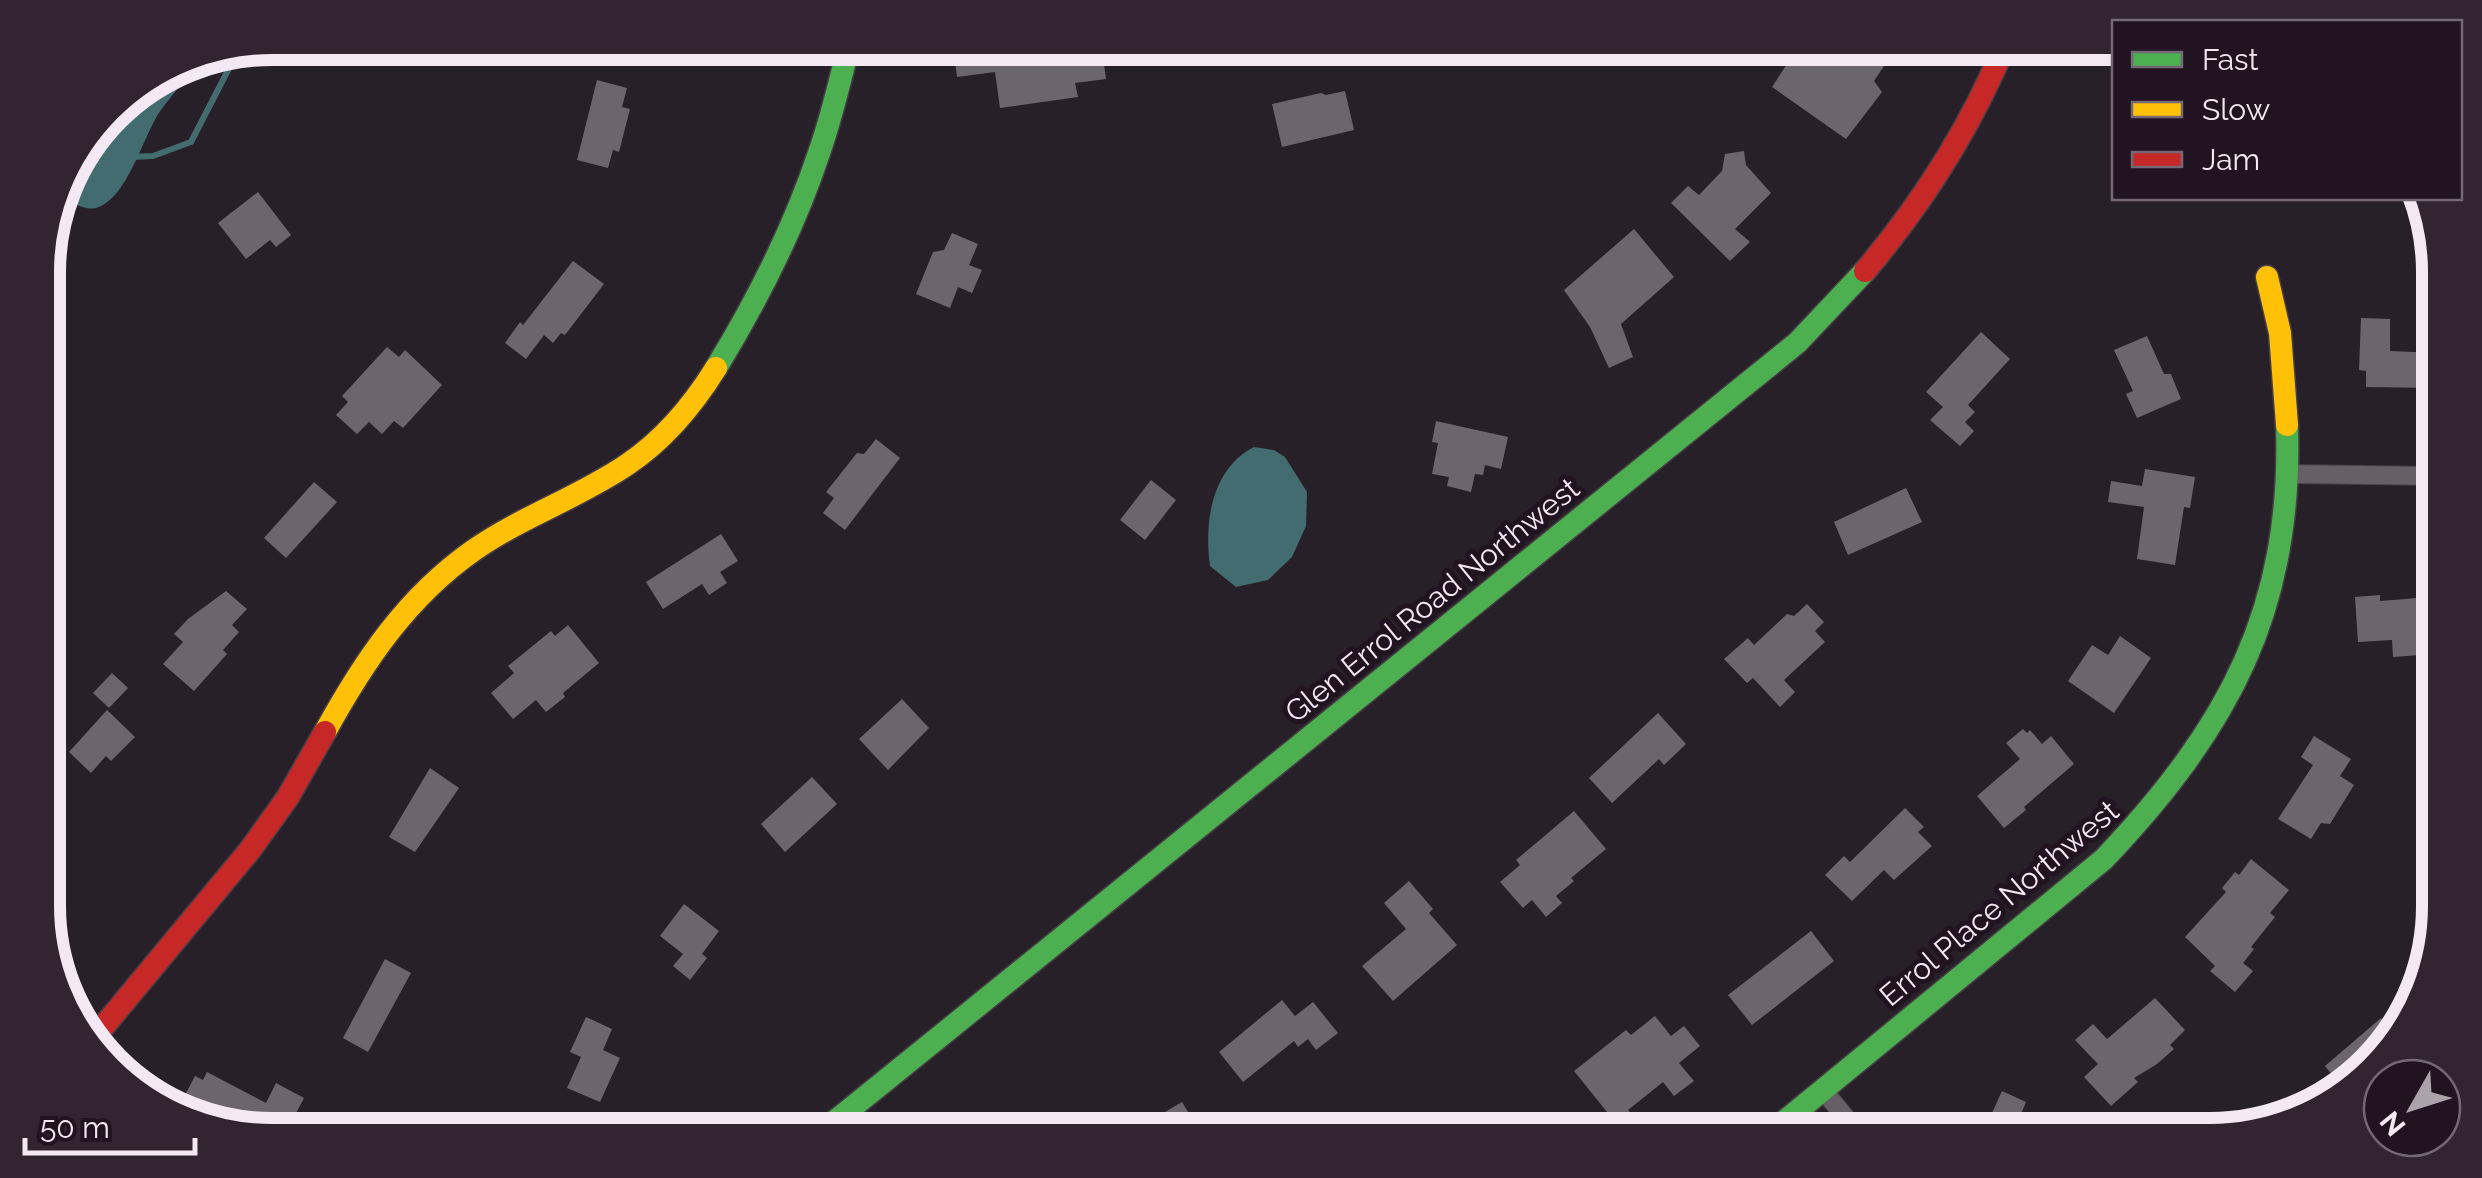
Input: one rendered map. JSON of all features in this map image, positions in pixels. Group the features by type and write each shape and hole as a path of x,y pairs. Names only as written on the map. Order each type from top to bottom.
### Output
{"street":[{"path":"100,1030 269,824 302,774 360,669 399,616 440,576 481,544 642,454 675,424 712,377 754,299 816,165 845,60"},
{"name":"Glen Errol Road Northwest","path":"839,1118 1798,343 1868,270 1932,188 1968,130 1998,60"},
{"name":"Errol Place Northwest","path":"1789,1118 2104,858 2144,820 2180,777 2226,706 2259,629 2280,548 2289,474 2280,317 2268,278"},
{"path":"2289,474 2422,476"},
{"path":"1823,1090 1846,1118"}],"water":[{"path":"188,77 154,121 117,192 96,208 72,202 82,178 113,132 154,96"},
{"path":"1254,447 1274,450 1285,457 1307,492 1306,526 1292,557 1268,580 1236,587 1210,566 1210,515 1228,469"}],"building":[{"path":"955,60 1103,60 1106,79 1075,83 1078,97 1000,108 995,72 957,77"},
{"path":"1790,60 1888,60 1874,81 1882,92 1846,139 1772,87"},
{"path":"597,80 627,88 622,107 630,109 619,152 613,150 608,168 577,160"},
{"path":"1345,91 1354,130 1282,147 1272,104"},
{"path":"1744,151 1746,165 1771,193 1735,229 1750,242 1730,261 1671,203 1688,186 1699,195 1722,171 1725,154"},
{"path":"258,192 291,235 276,247 270,240 246,259 218,223"},
{"path":"1634,229 1674,277 1621,324 1633,357 1609,368 1590,327 1564,290"},
{"path":"952,233 978,244 969,265 982,270 972,293 958,287 950,308 916,294 933,252 944,250"},
{"path":"573,261 604,284 565,335 561,333 553,343 544,335 526,359 505,343"},
{"path":"2361,318 2390,319 2390,351 2422,352 2422,388 2366,387 2366,371 2359,370"},
{"path":"1981,332 2010,359 1968,405 1975,412 1965,422 1974,431 1960,446 1930,420 1943,407 1926,392"},
{"path":"2147,336 2164,374 2171,374 2181,399 2137,418 2126,394 2133,391 2114,350"},
{"path":"387,347 399,357 405,350 442,385 403,428 394,421 382,434 369,422 357,434 336,415 348,402 342,396"},
{"path":"1436,421 1508,437 1501,469 1485,465 1483,475 1475,474 1471,492 1447,486 1449,477 1432,474 1438,443 1432,442"},
{"path":"876,439 900,458 845,530 823,513 834,498 826,492 857,453 864,454"},
{"path":"2145,469 2195,477 2190,508 2184,507 2175,565 2137,559 2144,507 2108,502 2111,481 2142,486"},
{"path":"1151,480 1176,500 1145,540 1120,520"},
{"path":"314,482 337,502 286,558 264,538"},
{"path":"1906,488 1922,522 1848,555 1834,522"},
{"path":"721,534 738,561 720,572 727,583 709,595 702,584 663,609 646,582"},
{"path":"226,591 247,609 232,625 239,632 223,650 227,654 194,691 163,664 183,642 174,634"},
{"path":"2380,595 2380,601 2422,598 2420,655 2393,657 2392,640 2358,642 2355,597"},
{"path":"1807,604 1824,622 1815,631 1825,642 1784,680 1795,692 1780,707 1753,678 1747,683 1724,659 1748,638 1754,645 1787,614 1794,616"},
{"path":"568,625 599,663 546,712 536,700 513,719 491,693 514,673 508,666 551,631 555,636"},
{"path":"2120,636 2151,658 2114,713 2068,681 2092,645 2108,655"},
{"path":"112,673 128,688 109,708 93,693"},
{"path":"902,699 929,728 888,770 859,739"},
{"path":"107,710 135,737 111,761 106,756 91,773 69,752"},
{"path":"1658,713 1686,744 1664,765 1659,759 1612,803 1589,778"},
{"path":"2023,729 2027,733 2030,730 2042,744 2051,736 2074,764 2004,828 1977,796 2020,759 2006,743"},
{"path":"2314,736 2351,759 2340,776 2354,785 2330,824 2321,823 2311,839 2278,819 2313,765 2301,757"},
{"path":"430,768 459,788 415,852 389,837"},
{"path":"812,777 837,804 785,852 761,824"},
{"path":"1905,808 1924,827 1918,832 1932,846 1894,880 1884,870 1852,901 1825,875 1844,856 1850,862"},
{"path":"1574,811 1606,849 1571,878 1574,881 1556,896 1562,903 1546,917 1532,900 1523,908 1500,882 1520,865 1516,860"},
{"path":"2251,859 2289,890 2270,913 2275,917 2251,947 2254,949 2243,963 2253,971 2235,992 2210,971 2215,966 2185,937 2226,892 2222,888 2235,872 2239,875"},
{"path":"1409,881 1433,909 1429,913 1457,945 1393,1001 1362,966 1406,929 1384,903"},
{"path":"684,904 719,931 702,954 707,958 690,980 673,966 683,954 660,936"},
{"path":"1811,931 1834,961 1752,1025 1728,995"},
{"path":"385,959 411,973 368,1052 343,1038"},
{"path":"2155,998 2185,1030 2170,1045 2174,1049 2134,1078 2138,1082 2111,1106 2084,1077 2098,1064 2075,1040 2093,1024 2107,1039"},
{"path":"1282,1000 1295,1016 1313,1002 1338,1033 1316,1050 1308,1039 1298,1047 1294,1041 1243,1082 1219,1052"},
{"path":"1655,1016 1671,1036 1684,1026 1700,1046 1679,1063 1694,1081 1674,1096 1663,1082 1628,1110 1635,1118 1612,1118 1574,1071 1626,1030 1631,1035"},
{"path":"586,1017 612,1029 603,1050 620,1058 600,1102 567,1088 581,1057 570,1052"},
{"path":"2381,1018 2386,1024 2378,1035 2334,1077 2325,1066"},
{"path":"207,1072 266,1103 276,1083 304,1098 293,1118 230,1114 183,1098 195,1076 203,1080"},
{"path":"2002,1091 2026,1102 2019,1118 1990,1118"},
{"path":"1182,1102 1192,1118 1155,1118"}],"waterway":[{"path":"130,157 153,156 191,142 231,64"}],"traffic: fast":[{"path":"716,368 760,290 798,209 824,139 845,60"},
{"path":"839,1118 1797,343 1865,271"},
{"path":"1789,1118 2104,859 2186,762 2218,713 2244,662 2264,609 2278,552 2286,491 2287,425"}],"traffic: slow":[{"path":"2267,277 2280,333 2287,425"},
{"path":"325,732 389,632 428,588 493,538 591,487 641,454 677,421 716,368"}],"traffic: jam":[{"path":"1865,271 1945,162 1998,60"},
{"path":"101,1030 250,850 288,797 325,732"}]}
